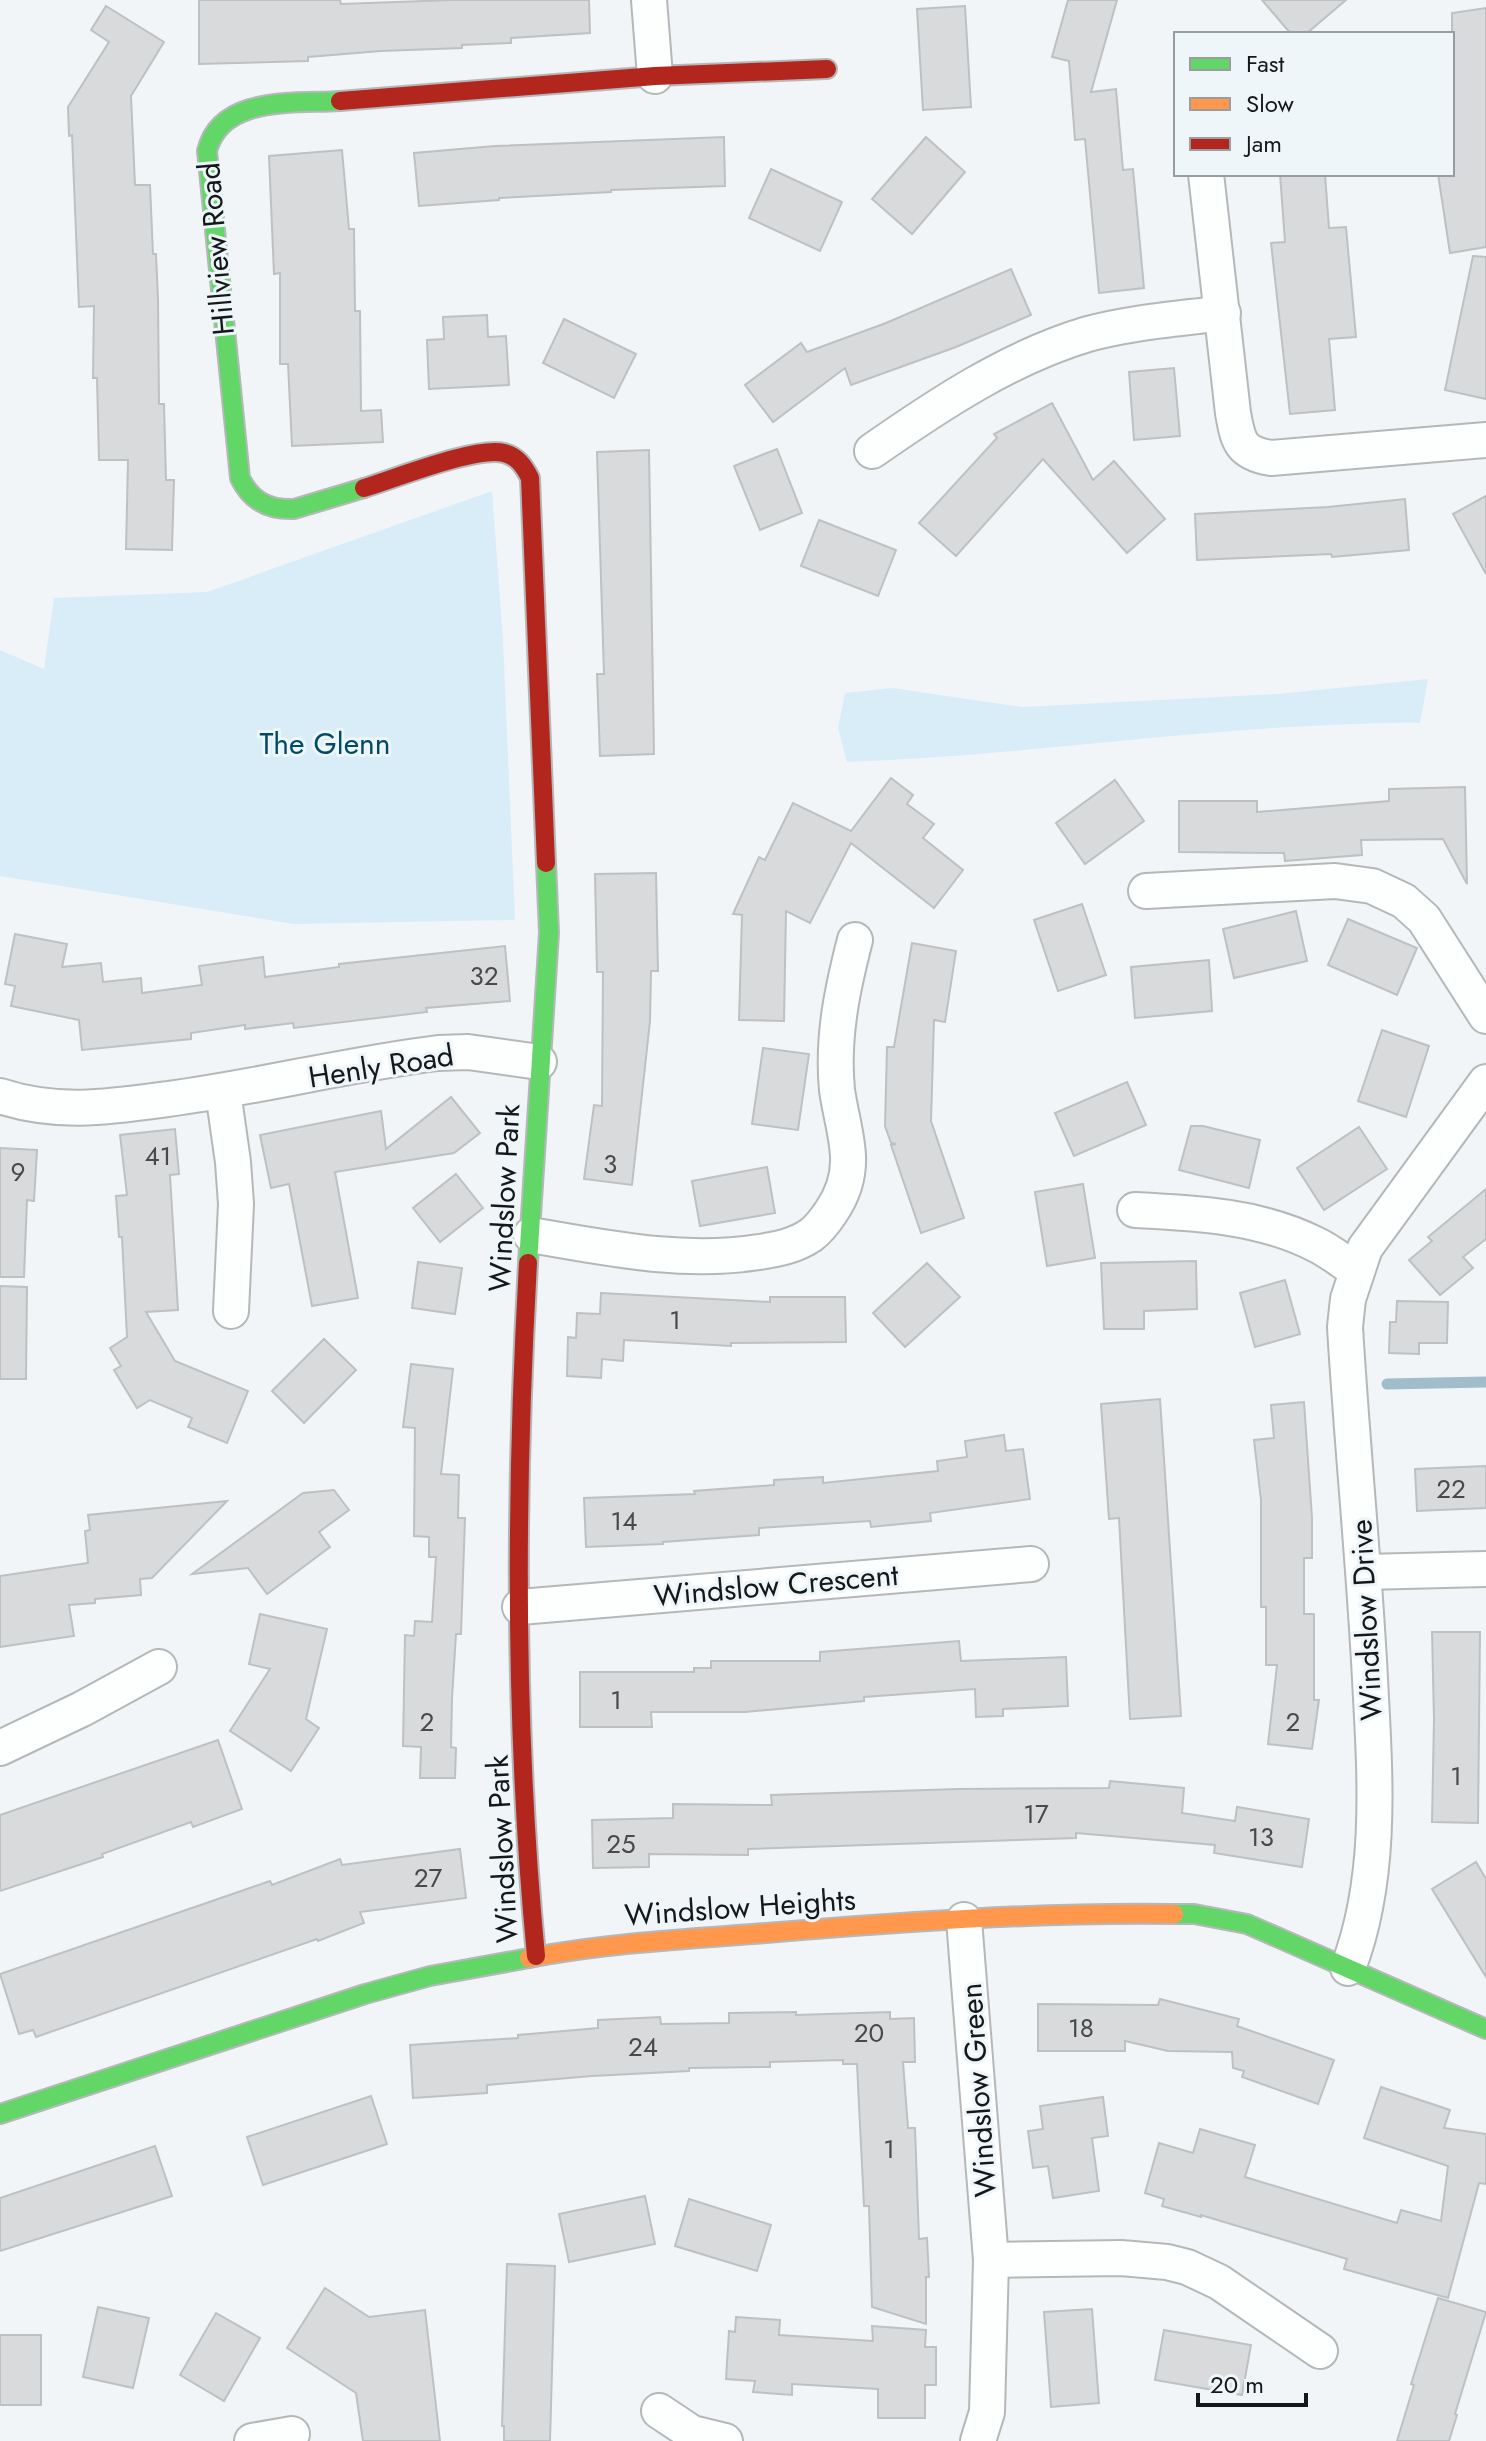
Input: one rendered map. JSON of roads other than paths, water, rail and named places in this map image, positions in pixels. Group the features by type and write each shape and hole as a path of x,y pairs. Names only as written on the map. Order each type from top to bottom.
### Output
{"street":[{"path":"649,0 655,76"},
{"name":"Hillview Road","path":"509,452 472,455 289,510 270,507 247,492 237,468 207,155 208,142 215,128 226,118 262,107 655,76 827,69"},
{"path":"1206,176 1237,433 1245,448 1271,458 1486,440"},
{"path":"872,451 922,417 1047,349 1111,329 1223,313"},
{"name":"Windslow Park","path":"509,452 525,467 531,487 549,918 520,1399 520,1607 526,1853 536,1956"},
{"path":"1146,891 1335,881 1372,886 1404,901 1424,919 1486,1016"},
{"path":"531,1235 646,1254 702,1258 781,1249 810,1235 822,1225 839,1201 847,1171 848,1155 835,1057 837,1016 855,940"},
{"name":"Henly Road","path":"0,1096 51,1108 96,1109 223,1092 438,1053 468,1052 539,1062"},
{"name":"Windslow Drive","path":"1348,1968 1365,1912 1375,1781 1364,1572 1345,1327 1348,1299 1365,1248 1486,1082"},
{"path":"223,1092 236,1204 231,1311"},
{"path":"1135,1210 1206,1214 1276,1228 1319,1246 1357,1271"},
{"name":"Windslow Crescent","path":"520,1607 1031,1564"},
{"path":"1364,1572 1486,1569"},
{"path":"0,1748 82,1709 159,1667"},
{"name":"Windslow Heights","path":"0,2114 365,1994 430,1976 580,1948 964,1920 1100,1913 1194,1914 1247,1924 1486,2029"},
{"name":"Windslow Green","path":"964,1920 991,2260 987,2412 978,2441"},
{"path":"991,2260 1121,2258 1187,2267 1219,2282 1320,2351"},
{"path":"659,2411 692,2433 725,2441"},
{"path":"252,2441 292,2434"}],"waterway":[{"path":"1387,1384 1486,1382"}],"park label":[{"name":"The Glenn","path":"325,743"}]}
